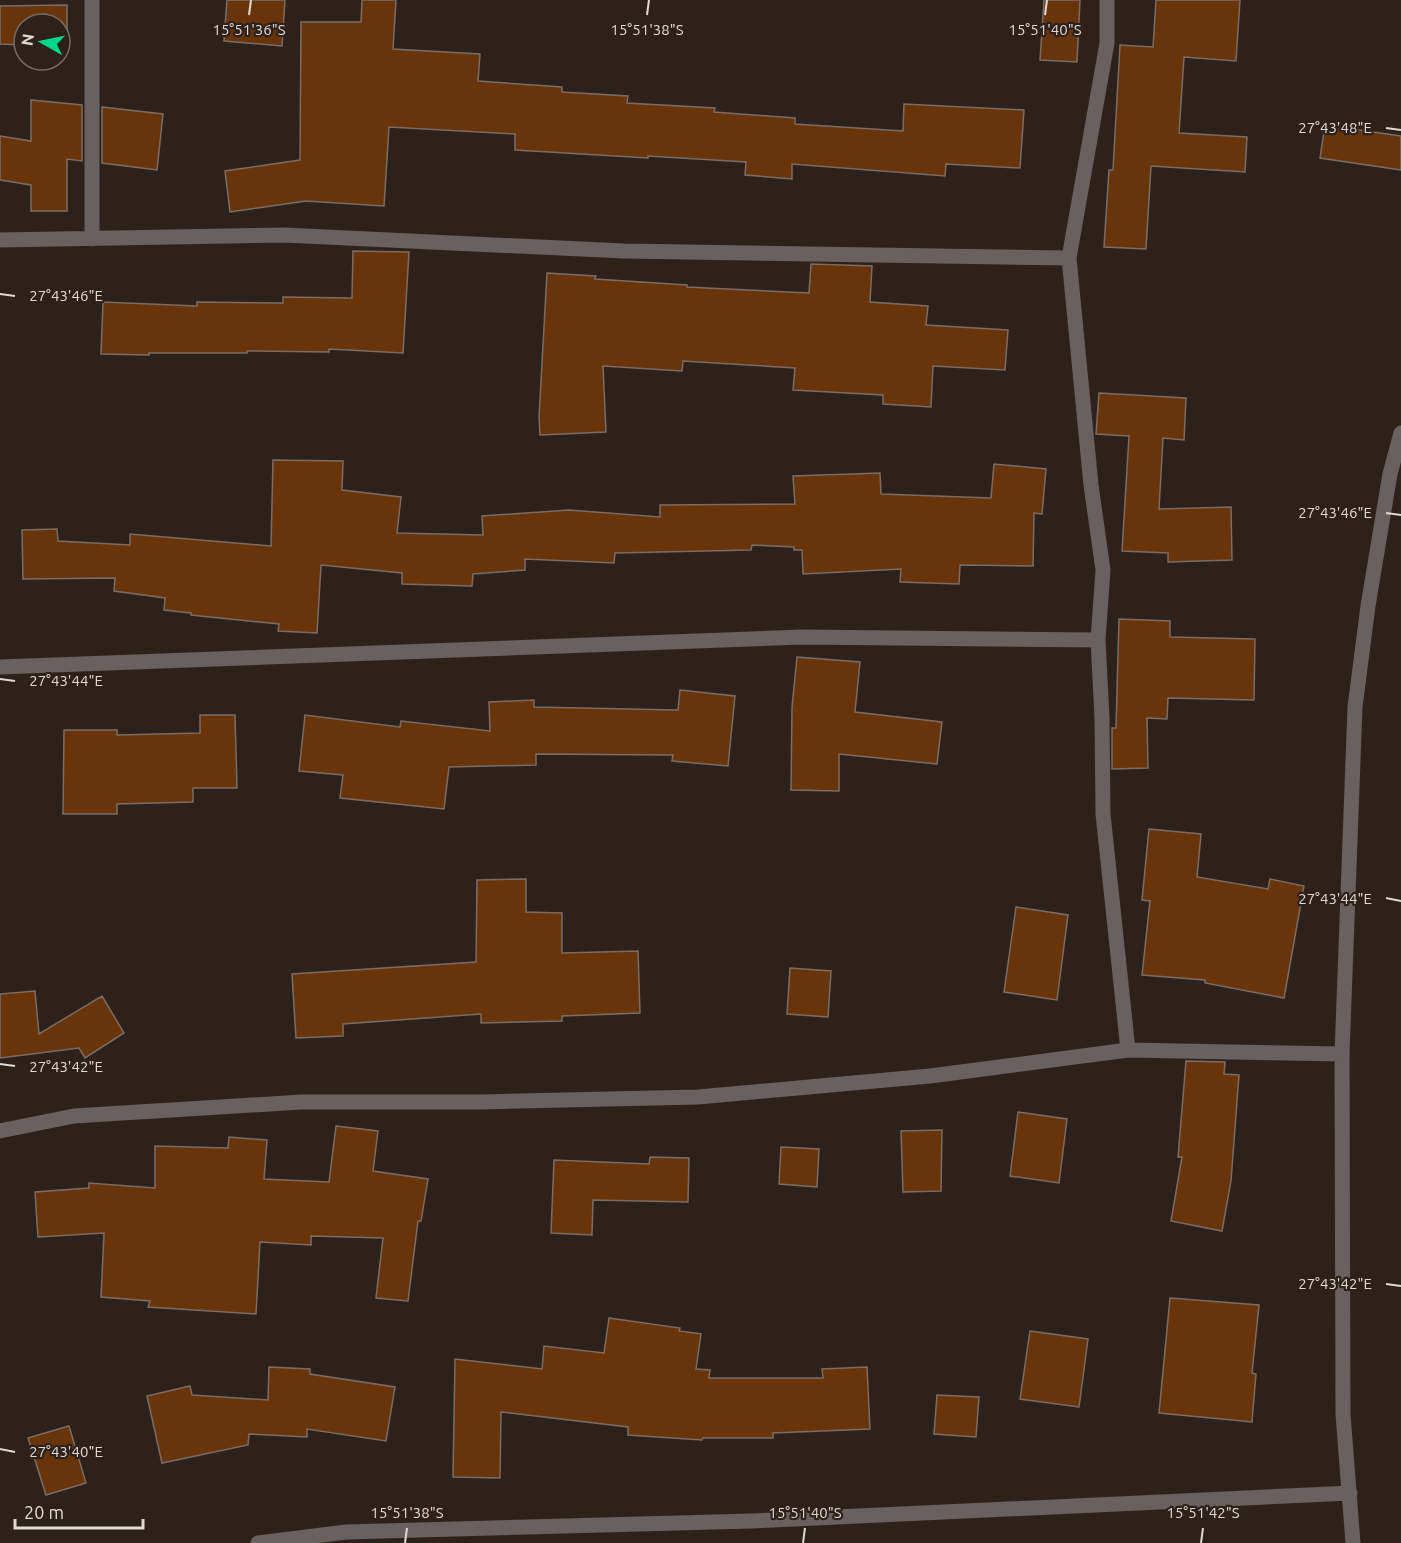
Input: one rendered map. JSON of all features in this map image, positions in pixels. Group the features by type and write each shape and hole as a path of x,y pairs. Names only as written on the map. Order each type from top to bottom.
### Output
{"street":[{"path":"92,0 92,239"},
{"path":"1107,0 1107,43 1069,258 1091,485 1103,570 1098,640 1103,814 1128,1050"},
{"path":"0,240 284,235 624,251 1069,258"},
{"path":"1353,1543 1343,1414 1342,1053 1355,707 1368,606 1390,474 1401,433"},
{"path":"0,667 801,637 1098,640"},
{"path":"0,1131 74,1116 301,1102 480,1102 698,1097 930,1076 1128,1050 1342,1053"},
{"path":"258,1543 346,1532 764,1520 1350,1492"}],"building":[{"path":"227,0 285,0 282,46 224,41"},
{"path":"362,0 396,0 393,49 480,54 478,81 562,87 562,92 628,96 627,103 715,108 714,112 795,118 795,124 903,131 904,104 1024,110 1020,168 946,164 945,176 792,164 792,179 745,175 746,162 515,150 515,134 389,127 384,206 306,201 230,212 225,171 300,160 301,22 361,22"},
{"path":"1044,0 1080,0 1077,62 1040,60"},
{"path":"1156,0 1240,0 1236,61 1184,57 1179,133 1247,137 1245,172 1151,166 1146,249 1104,247 1109,170 1113,170 1120,45 1153,47"},
{"path":"67,5 67,12 12,12 12,44 0,44 0,6"},
{"path":"31,100 82,105 82,161 67,159 67,211 31,211 31,185 0,180 0,136 31,141"},
{"path":"102,107 163,114 157,170 102,163"},
{"path":"1325,125 1401,136 1401,170 1320,158"},
{"path":"353,251 409,252 403,353 329,349 329,352 101,354 103,302 197,306 197,302 283,303 283,297 352,298"},
{"path":"811,264 872,266 870,302 928,306 926,325 1008,330 1005,370 933,366 931,407 883,404 883,395 793,390 795,368 683,361 682,371 603,366 606,432 540,435 547,273 596,276 595,279 687,285 687,287 809,293"},
{"path":"1099,393 1186,398 1184,440 1163,438 1159,509 1231,507 1232,560 1168,562 1168,553 1122,551 1129,436 1096,434"},
{"path":"273,460 343,461 342,490 401,497 397,533 483,535 482,516 569,510 660,517 660,505 795,504 793,476 880,473 881,494 991,498 994,464 1046,469 1042,514 1034,513 1033,566 960,565 959,584 900,582 901,569 803,574 802,550 794,550 794,547 752,545 751,550 615,553 614,563 525,559 525,570 473,574 472,586 402,584 402,573 321,565 317,633 278,631 279,624 164,610 165,598 114,591 115,578 23,579 22,530 57,529 58,541 130,545 130,534 271,546"},
{"path":"1119,619 1170,621 1170,637 1255,639 1254,700 1168,698 1167,719 1147,718 1148,768 1112,769 1112,728 1116,728"},
{"path":"797,657 860,662 855,712 942,722 937,764 839,754 839,791 791,790 792,707"},
{"path":"680,690 735,696 728,766 672,761 673,755 536,754 536,765 449,767 444,809 340,798 343,775 299,771 305,715 400,727 401,721 490,731 489,702 534,700 534,707 678,710"},
{"path":"200,715 235,715 237,788 193,788 193,802 117,804 117,814 63,814 64,730 117,730 117,735 200,733"},
{"path":"1149,829 1201,834 1197,877 1268,889 1270,879 1304,886 1284,998 1205,983 1205,980 1142,975 1150,901 1142,900"},
{"path":"526,879 526,912 562,913 562,953 638,951 640,1013 562,1016 562,1021 481,1023 481,1014 343,1024 343,1036 296,1038 292,974 476,962 477,880"},
{"path":"1016,907 1068,915 1057,1000 1004,992"},
{"path":"790,968 831,971 828,1017 787,1014"},
{"path":"35,991 39,1034 102,996 124,1033 85,1058 79,1048 0,1058 0,994"},
{"path":"1186,1061 1225,1062 1224,1074 1239,1075 1231,1181 1222,1231 1171,1221 1182,1157 1178,1157"},
{"path":"1018,1112 1067,1119 1059,1183 1010,1176"},
{"path":"336,1126 378,1131 373,1171 428,1179 421,1221 418,1221 408,1301 376,1298 383,1238 311,1236 311,1245 260,1242 256,1314 148,1307 150,1301 101,1297 104,1233 38,1237 35,1192 89,1188 89,1183 155,1188 155,1146 228,1148 229,1137 267,1140 264,1179 329,1182"},
{"path":"942,1130 941,1191 903,1192 901,1131"},
{"path":"781,1147 819,1149 817,1187 779,1184"},
{"path":"650,1157 689,1158 688,1202 593,1200 592,1235 551,1233 554,1160 649,1164"},
{"path":"1170,1298 1259,1305 1252,1373 1256,1374 1252,1422 1159,1413"},
{"path":"609,1318 680,1328 679,1331 701,1334 696,1369 710,1370 709,1378 823,1378 822,1369 867,1367 870,1429 773,1433 773,1438 703,1438 702,1440 628,1435 628,1427 501,1412 500,1478 453,1477 455,1359 542,1369 544,1346 604,1353"},
{"path":"1030,1331 1088,1339 1079,1407 1020,1399"},
{"path":"269,1367 310,1369 310,1374 395,1387 386,1441 307,1429 307,1437 249,1434 248,1445 162,1463 147,1396 190,1386 192,1395 268,1400"},
{"path":"937,1395 979,1397 976,1437 934,1434"},
{"path":"69,1426 86,1483 46,1495 28,1438"}]}
